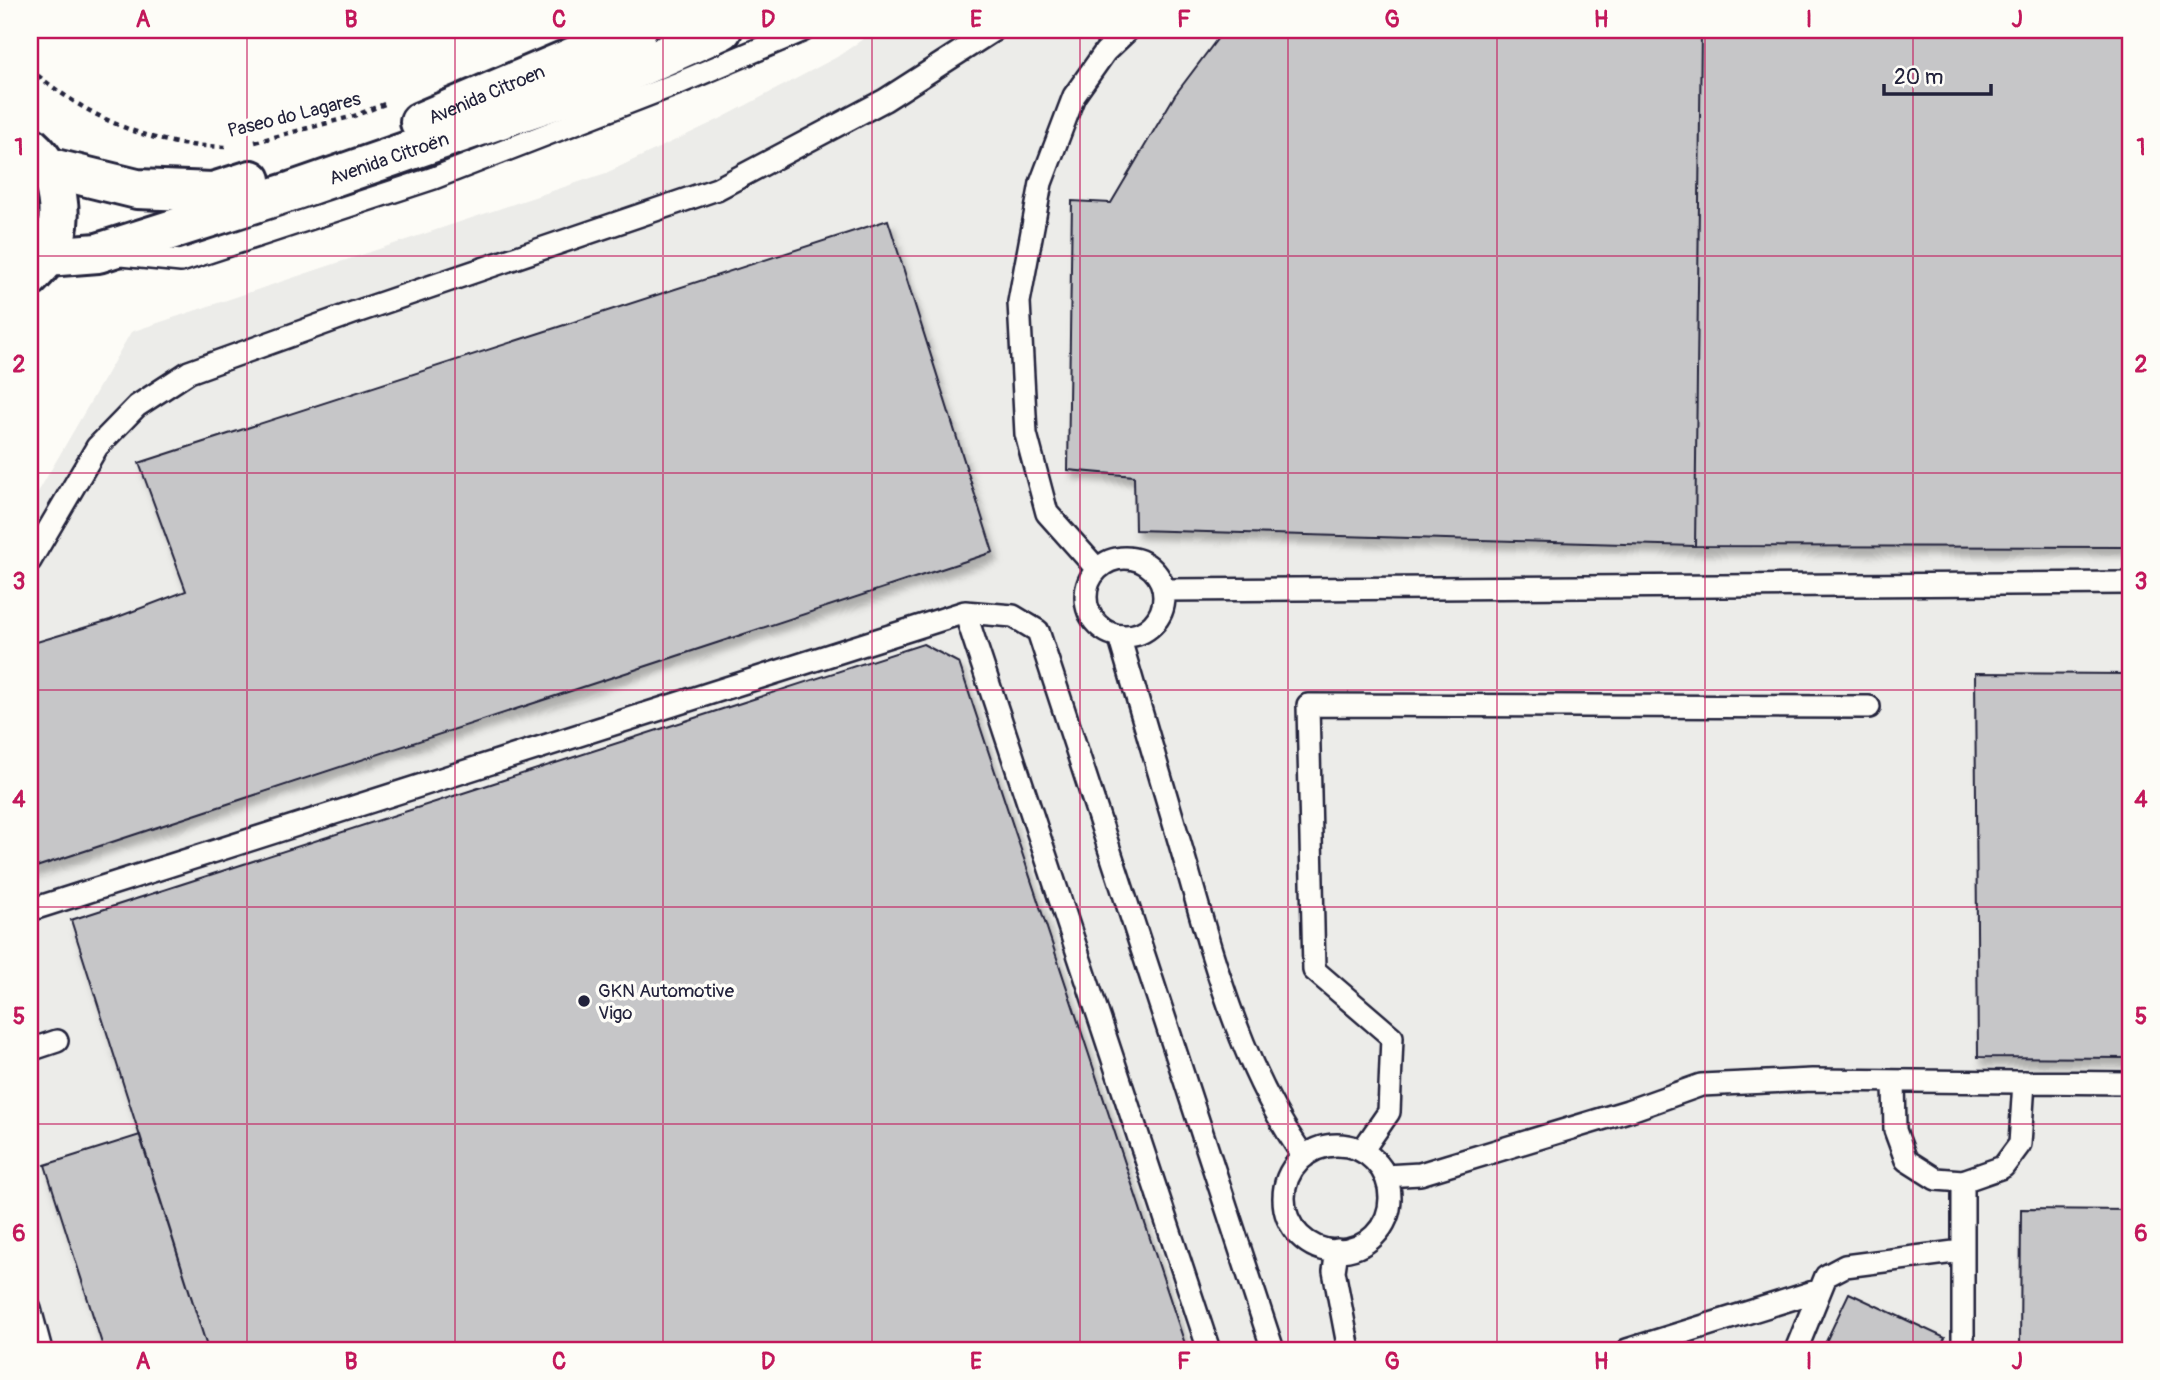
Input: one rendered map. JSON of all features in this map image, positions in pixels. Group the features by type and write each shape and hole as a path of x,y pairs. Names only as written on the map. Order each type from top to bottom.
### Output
{"main road":[{"name":"Avenida Citroen","path":"39,156 137,188 213,192 386,136 637,30"},
{"name":"Avenida Citroën","path":"39,267 98,253 293,191 604,83 722,30"},
{"path":"39,156 58,196 58,227 39,267"}],"lane":[{"path":"98,253 181,261 435,178 678,83 804,30"},
{"path":"30,561 97,447 137,406 189,372 366,308 718,188 886,100 994,30"},
{"path":"1097,569 1047,513 1026,435 1019,302 1041,183 1074,96 1105,52 1128,30"},
{"path":"1115,559 1135,559 1154,570 1164,590 1162,611 1149,628 1140,633 1119,636 1100,627 1088,609 1087,588 1097,569 1115,559"},
{"path":"1164,590 2130,583"},
{"path":"965,612 1209,1350"},
{"path":"30,910 965,612 1013,616 1038,631 1273,1350"},
{"path":"1119,636 1224,995 1259,1078 1289,1136 1304,1157"},
{"path":"1362,1151 1389,1112 1392,1037 1314,970 1308,705 1869,707"},
{"path":"30,1050 57,1041"},
{"path":"1385,1176 1420,1174 1628,1111 1701,1084 1812,1080 2130,1083"},
{"path":"1894,1082 1895,1130 1906,1160 1936,1179 1963,1181 2003,1167 2021,1144 2024,1082"},
{"path":"1331,1145 1362,1151 1378,1165 1385,1176 1390,1194 1382,1224 1368,1240 1358,1246 1337,1250 1317,1246 1308,1241 1287,1217 1285,1189 1289,1175 1304,1157 1317,1149 1331,1145"},
{"path":"1963,1181 1963,1350"},
{"path":"1337,1250 1334,1271 1349,1350"},
{"path":"1796,1350 1826,1276 1845,1266 1962,1251"},
{"path":"1627,1350 1820,1290"},
{"path":"30,1310 41,1350"}],"path":[{"name":"Paseo do Lagares","path":"30,69 47,84 103,120 173,143 232,148"},
{"name":"Paseo do Lagares","path":"244,145 354,116 392,101"}],"shaded area":[{"path":"876,30 2130,30 2130,1350 30,1350 30,506 131,332 606,173 720,119 837,57"}],"building":[{"path":"1224,30 1701,30 1695,546 1135,530 1134,476 1068,470 1072,201 1111,203 1175,95"},
{"path":"1701,30 2130,30 2130,547 1695,546"},
{"path":"888,220 993,552 30,869 30,644 110,620 186,591 139,463"},
{"name":"GKN Automotive Vigo","path":"923,644 959,663 1187,1350 208,1350 71,920"},
{"path":"1975,673 2130,674 2130,1058 1978,1057"},
{"path":"140,1135 208,1350 104,1350 45,1165"},
{"path":"2021,1209 2130,1210 2130,1350 2020,1350"},
{"path":"1849,1293 1945,1338 1939,1350 1822,1350"}],"place":[{"name":"GKN Automotive Vigo","path":"584,1001"}]}
